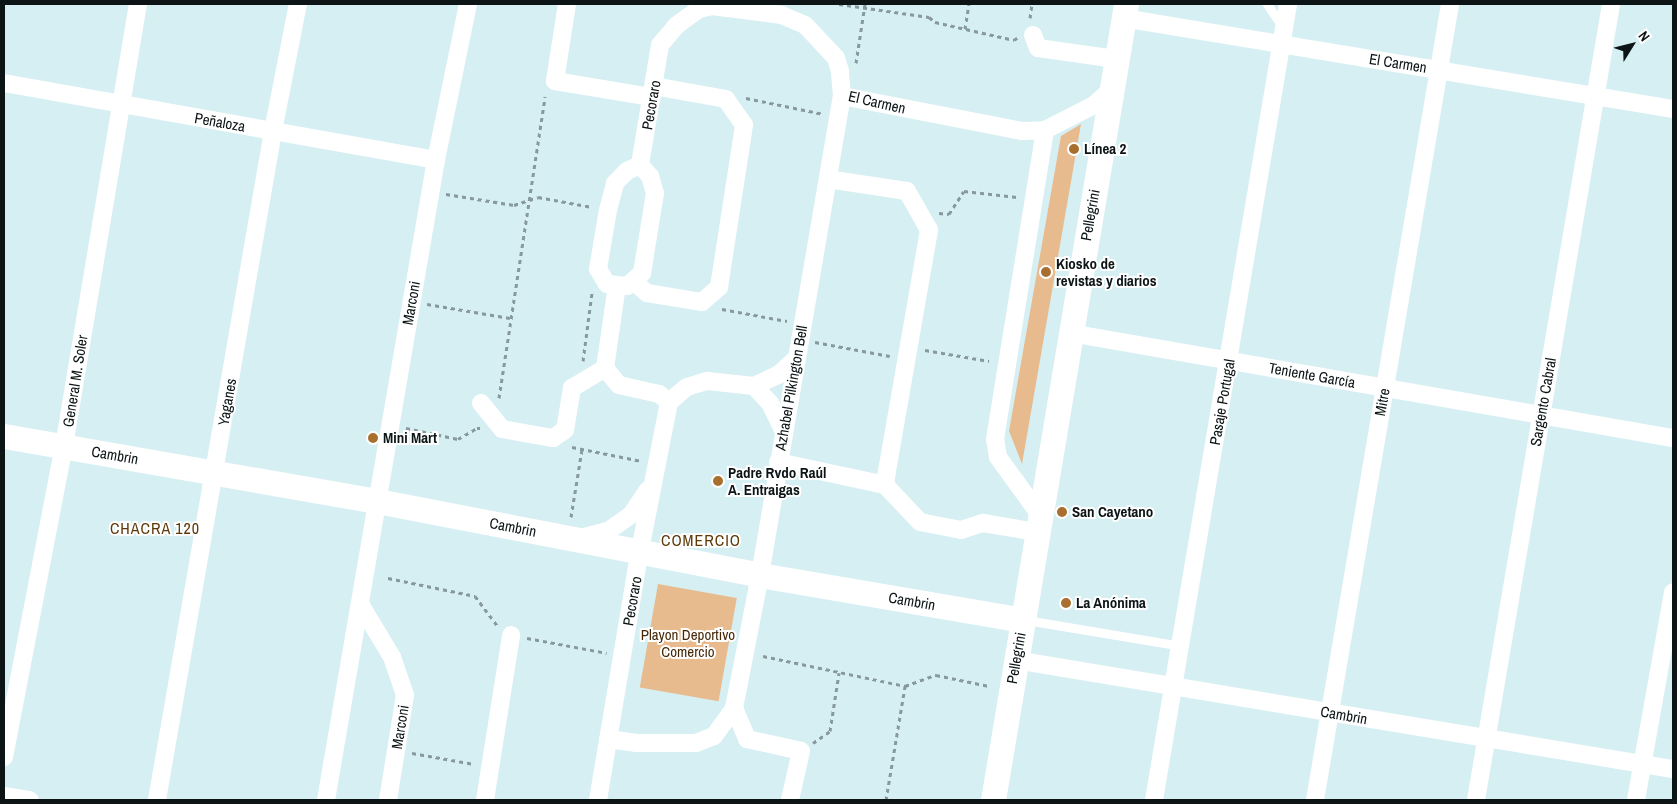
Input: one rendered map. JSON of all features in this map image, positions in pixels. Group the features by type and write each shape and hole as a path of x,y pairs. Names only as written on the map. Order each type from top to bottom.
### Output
{"street":[{"name":"General M. Soler","path":"4,756 64,446 138,4"},
{"name":"Yaganes","path":"158,800 273,131 298,4"},
{"name":"Marconi","path":"326,800 430,192 468,4"},
{"path":"567,4 555,81 726,99 744,125 719,287 702,302 647,293 619,283 598,269 608,210 615,183 627,171 640,165 650,176 655,193 642,273 619,283"},
{"name":"Pasaje Portugal","path":"1154,800 1288,4"},
{"name":"Mitre","path":"1315,800 1450,4"},
{"name":"Sargento Cabral","path":"1476,800 1612,4"},
{"name":"El Carmen","path":"660,45 690,8 712,6 783,9 805,25 836,58 840,71 842,96 1022,131 1046,130 1094,105 1112,89"},
{"name":"El Carmen","path":"1124,11 1282,36 1440,70 1673,109"},
{"name":"Pellegrini","path":"993,800 1124,11"},
{"path":"1027,35 1038,48 1116,59"},
{"name":"Pecoraro","path":"640,165 660,45"},
{"name":"Peñaloza","path":"4,83 436,160"},
{"name":"Azhabel Pilkington Bell","path":"608,739 637,743 696,743 714,736 734,708 760,574 842,96"},
{"path":"1039,524 998,457 995,439 1033,199 1046,130"},
{"path":"828,178 906,192 928,230 885,485"},
{"path":"619,283 605,368 619,385 659,394 669,402 687,387 707,381 754,386 778,375 796,358"},
{"name":"Teniente García","path":"1070,333 1673,438"},
{"path":"481,403 502,429 553,438 565,430 572,388 605,368"},
{"path":"754,386 770,403 784,432"},
{"name":"Pecoraro","path":"598,800 640,550 669,402"},
{"name":"Cambrin","path":"4,436 377,501 760,574 1023,620"},
{"path":"778,462 885,485 920,522 961,530 983,523 1039,524"},
{"path":"571,538 608,531 631,515 653,484"},
{"path":"1636,800 1671,614 1673,592"},
{"name":"Marconi","path":"360,604 392,657 405,695 388,800"},
{"path":"485,800 511,635"},
{"name":"Cambrin","path":"1016,660 1673,769"},
{"path":"734,708 747,739 801,751 790,800"},
{"path":"4,796 30,800"}],"lane":[{"path":"1267,4 1282,36"},
{"path":"1023,620 1181,646"}],"path":[{"path":"839,4 865,6 929,17 935,22 1014,40 1027,35"},
{"path":"965,29 969,4"},
{"path":"856,63 865,6"},
{"path":"495,421 546,90"},
{"path":"934,212 949,214 964,191 1033,199"},
{"path":"430,192 514,205 538,197 608,210"},
{"path":"939,223 940,213"},
{"path":"582,366 593,291 619,283"},
{"path":"412,302 510,318"},
{"path":"800,339 907,359 916,360 917,349 989,361"},
{"path":"571,538 582,449"},
{"path":"388,578 475,596 504,634 622,656"},
{"path":"763,656 905,686 936,675 989,686"},
{"path":"801,751 830,731 839,672"},
{"path":"886,800 905,686"},
{"path":"396,751 490,767"}],"green space":[{"path":"1081,124 1022,464 1009,431 1061,136"},
{"name":"Playon Deportivo Comercio","path":"658,584 737,598 719,701 640,687"}],"place":[{"name":"Línea 2","path":"1074,149"},
{"name":"Kiosko de revistas y diarios","path":"1046,272"},
{"name":"Mini Mart","path":"373,438"},
{"name":"Padre Rvdo Raúl A. Entraigas","path":"718,481"},
{"name":"San Cayetano","path":"1062,512"},
{"name":"La Anónima","path":"1066,603"}],"district":[{"name":"CHACRA 120","path":"155,528"},
{"name":"COMERCIO","path":"701,540"}]}
